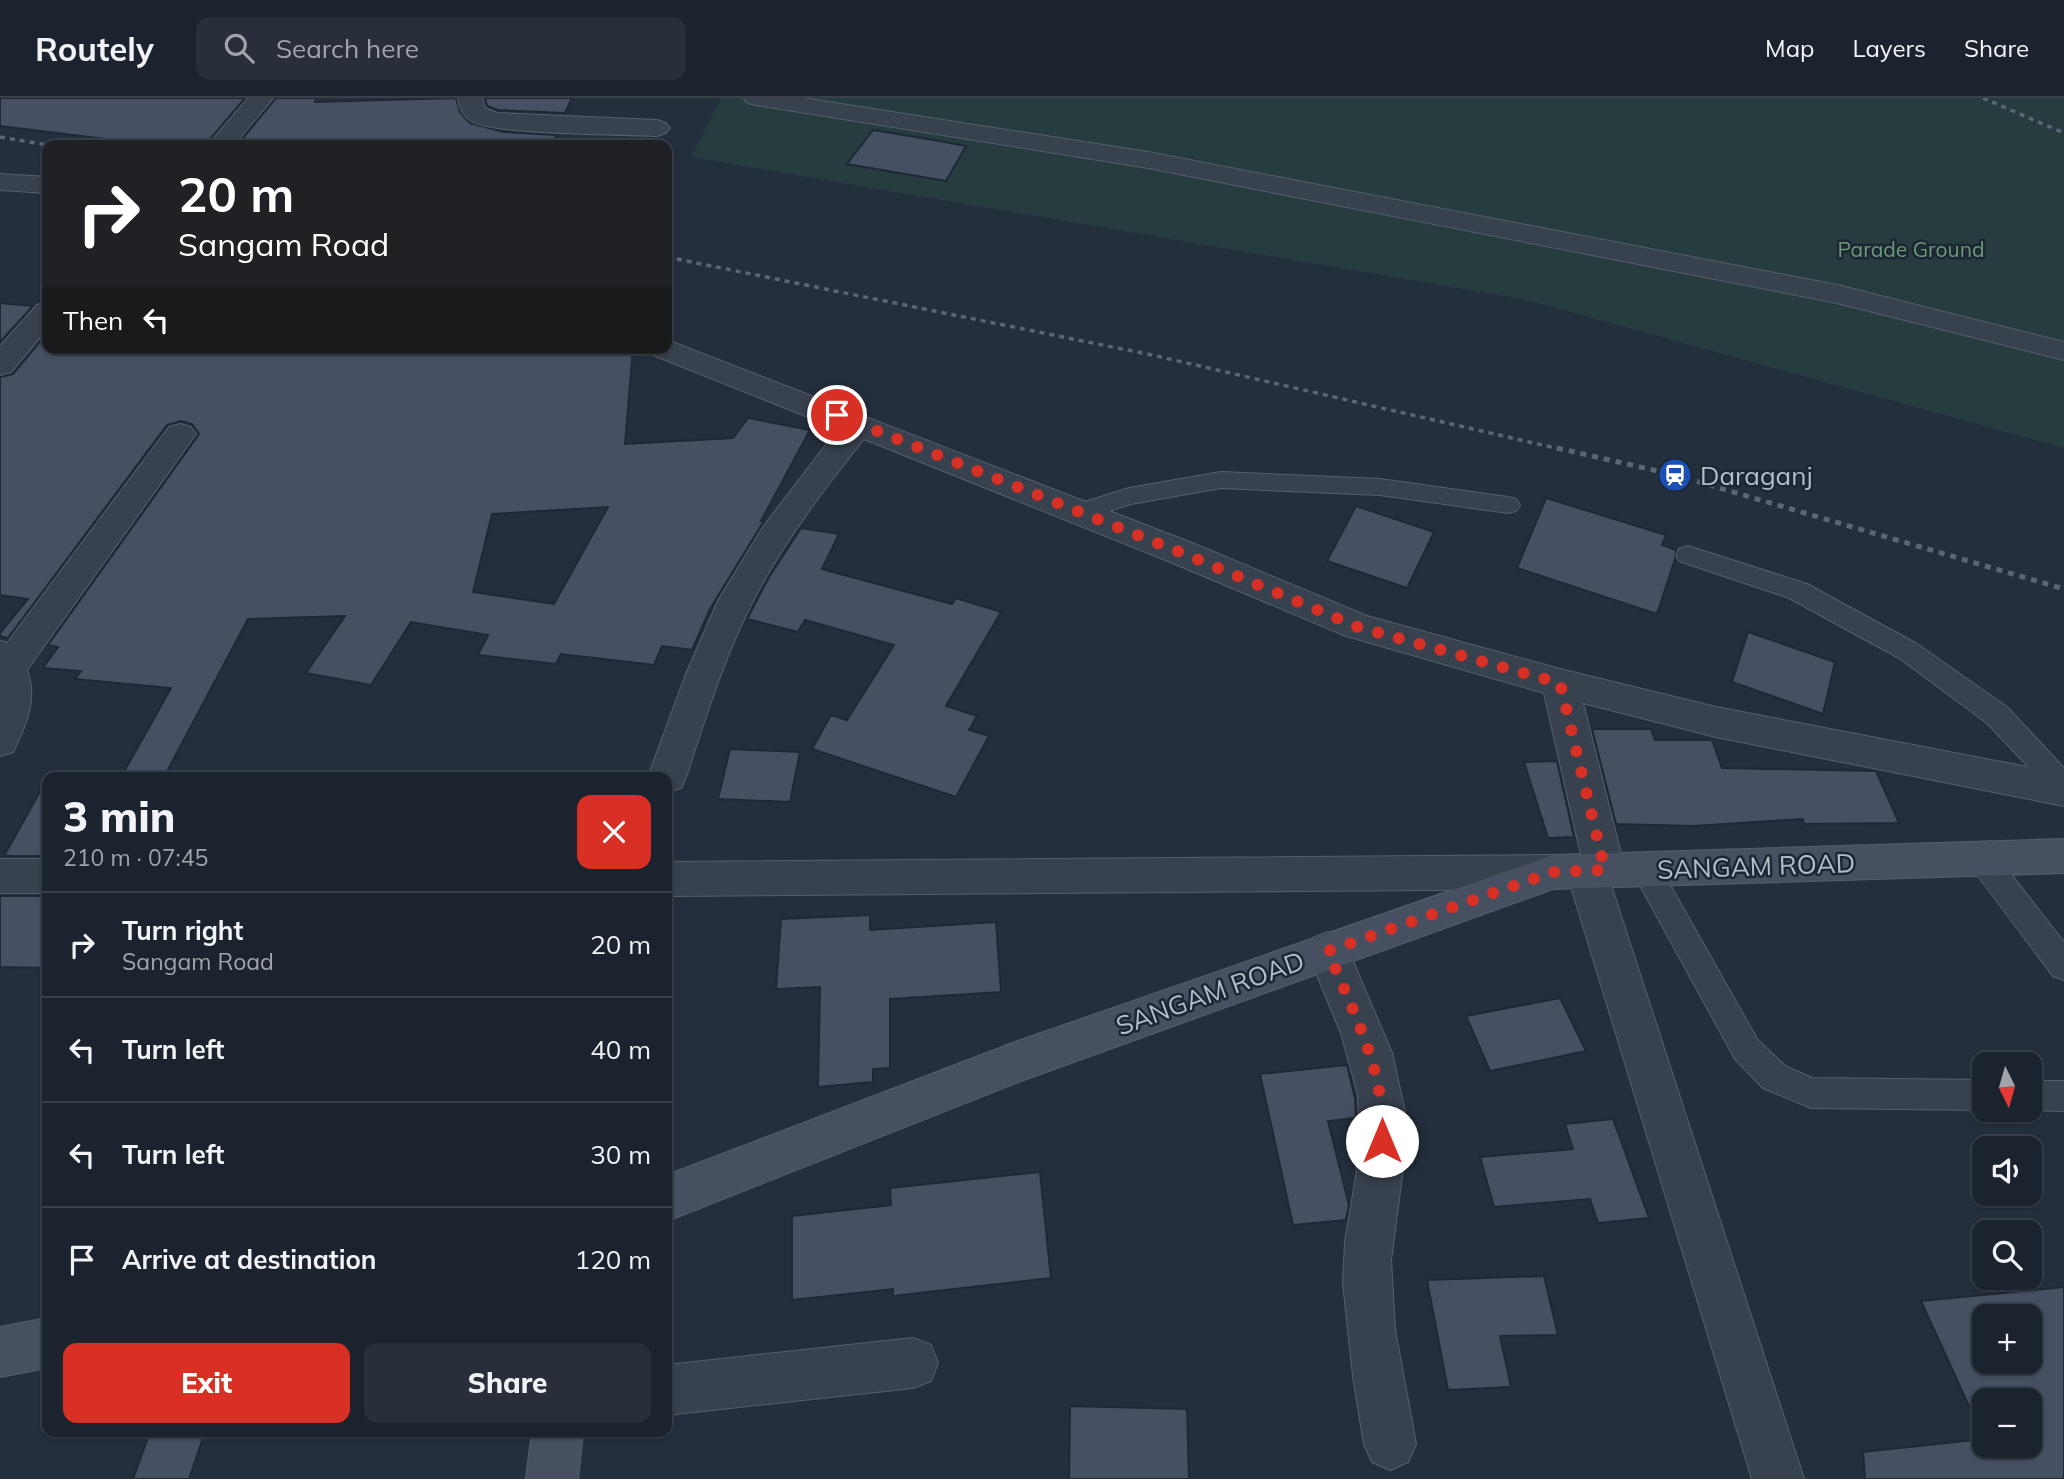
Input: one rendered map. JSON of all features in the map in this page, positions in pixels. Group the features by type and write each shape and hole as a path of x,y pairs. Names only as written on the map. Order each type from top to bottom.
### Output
{"main road":[{"name":"SANGAM ROAD","path":"672,1196 1018,1062 1328,951 1581,870 2064,856"},
{"path":"0,1352 42,1344"},
{"path":"552,1479 557,1437"}],"street":[{"path":"225,140 261,98"},
{"path":"470,98 474,113 480,118 652,136 661,108 649,103"},
{"path":"756,98 1135,158 1243,178 1837,294 2064,351"},
{"path":"0,182 42,185"},
{"path":"0,365 42,317"},
{"path":"672,351 1080,512 1358,627 1560,683 1716,722 2064,788"},
{"path":"669,772 705,666 749,576 799,499 859,424"},
{"path":"0,741 15,697 5,661 180,434"},
{"path":"1560,683 1581,870 1778,1479"},
{"path":"672,879 1581,870"},
{"path":"0,876 42,876"},
{"path":"1328,951 1375,1068 1384,1119 1367,1259 1370,1328 1390,1444"},
{"path":"672,1389 913,1363"}],"lane":[{"path":"1080,512 1129,496 1221,480 1380,487 1508,505"},
{"path":"1688,555 1798,591 1908,652 1997,715 2064,788"},
{"path":"1982,859 2064,966"},
{"path":"1646,869 1746,1049 1774,1077 1811,1093 1972,1095"},
{"path":"2042,1096 2064,1096"}],"green space":[{"name":"Parade Ground","path":"721,98 2064,98 2064,448 1527,300 691,157"}],"building":[{"path":"0,98 245,98 209,140 114,140 0,126"},
{"path":"276,98 317,98 315,102 456,98 460,112 470,123 504,132 556,135 554,140 241,140"},
{"path":"485,98 572,98 565,113 498,110 487,106"},
{"path":"873,130 966,146 946,181 847,164"},
{"path":"0,303 33,306 0,342"},
{"path":"42,339 42,354 632,354 625,444 733,438 748,418 810,430 761,521 764,521 710,609 692,650 662,646 654,665 561,654 556,664 478,655 488,635 411,622 371,685 306,673 345,616 248,619 167,772 124,772 171,688 75,679 81,671 43,668 58,647 48,645 199,434 192,424 181,421 167,425 8,638 0,636 28,599 0,595 0,377 13,374","holes":["608,507 554,604 473,592 492,514"]},
{"path":"1546,498 1666,535 1662,545 1676,550 1675,559 1657,614 1517,568"},
{"path":"1356,506 1434,532 1407,588 1327,561"},
{"path":"801,528 839,534 822,569 952,604 956,598 1001,612 946,706 977,716 969,730 989,736 956,797 812,749 831,715 847,720 894,645 805,620 798,632 747,619 769,577"},
{"path":"1748,632 1835,662 1823,714 1732,682"},
{"path":"1592,729 1651,729 1655,740 1712,740 1722,768 1876,771 1899,823 1804,824 1803,819 1693,826 1616,824"},
{"path":"730,749 800,752 790,802 718,799"},
{"path":"1557,761 1574,837 1548,838 1524,762"},
{"path":"42,788 42,856 4,856"},
{"path":"0,896 42,896 42,968 0,967"},
{"path":"870,915 870,930 996,922 1001,992 890,999 890,1068 873,1069 873,1082 818,1087 820,987 776,989 781,919"},
{"path":"1560,998 1586,1051 1490,1071 1466,1016"},
{"path":"1347,1065 1355,1098 1356,1118 1328,1121 1349,1205 1346,1220 1293,1225 1260,1074"},
{"path":"1613,1119 1649,1218 1598,1223 1590,1199 1494,1207 1480,1157 1573,1149 1565,1124"},
{"path":"1040,1172 1051,1278 893,1296 893,1289 792,1300 792,1216 891,1205 890,1188"},
{"path":"1544,1276 1558,1335 1500,1336 1511,1387 1448,1390 1427,1280"},
{"path":"2064,1287 2064,1479 1865,1479 1863,1452 1972,1440 1972,1458 2042,1458 2042,1388 1972,1388 1972,1413 1921,1301"},
{"path":"1070,1406 1187,1409 1189,1479 1069,1479"},
{"path":"148,1437 203,1437 189,1479 133,1479"}],"railway":[{"path":"1983,98 2064,133"},
{"path":"0,137 42,144"},
{"path":"672,258 1152,355 1564,450"},
{"path":"1557,448 1675,475 2064,589"}],"place":[{"name":"Daraganj","path":"1675,475"}],"route":[{"path":"837,415 1180,552 1358,627 1560,683 1605,870 1553,872 1328,951 1375,1068 1384,1119 1382,1141"}]}
